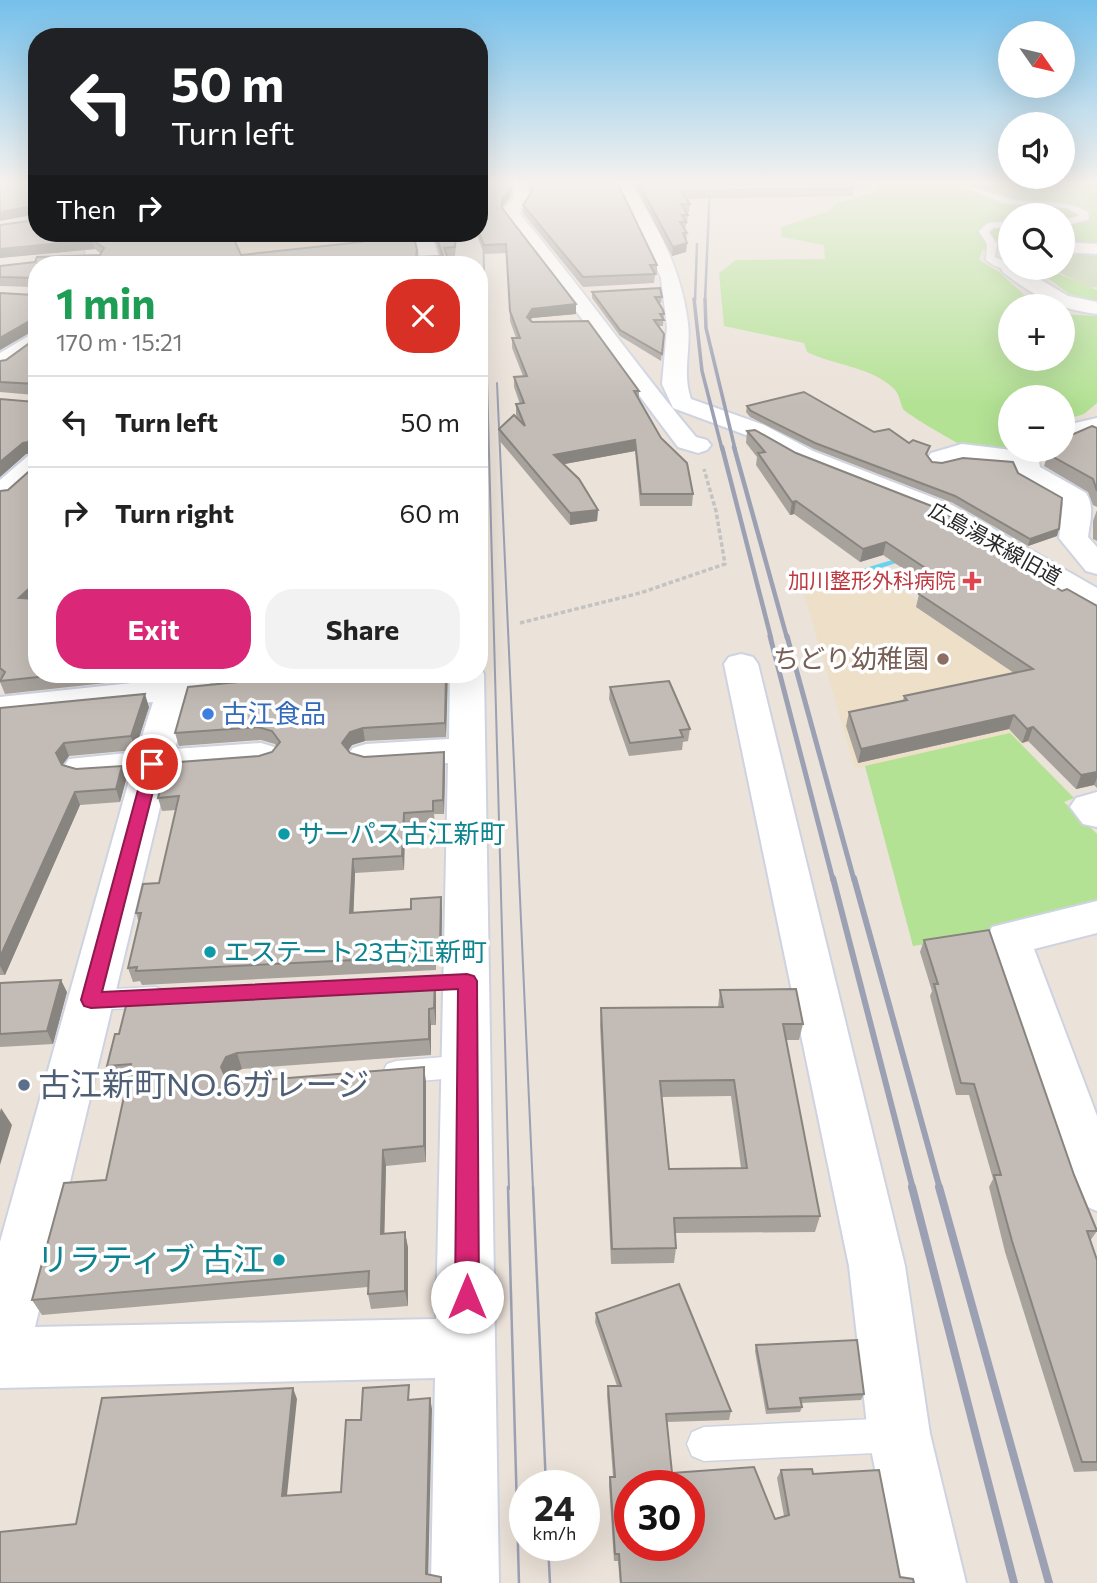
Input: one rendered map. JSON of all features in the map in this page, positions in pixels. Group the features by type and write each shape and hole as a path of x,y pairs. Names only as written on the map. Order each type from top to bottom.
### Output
{"street":[{"path":"551,258 582,292 597,321 634,377 701,457"},
{"path":"658,258 678,327 674,384 681,403 688,407 701,457"},
{"path":"1029,280 1053,299 1075,306 1097,308"},
{"path":"574,323 597,321"},
{"path":"0,363 28,343"},
{"name":"広島湯来線旧道","path":"688,407 755,430 804,457 942,512 1089,587"},
{"path":"1075,432 1097,425"},
{"path":"940,459 962,452 998,454"},
{"path":"1027,462 1024,466 1032,477 1076,499 1088,511 1073,538 1097,565"},
{"path":"0,494 28,471"},
{"path":"741,664 877,1266 899,1434 932,1583"},
{"path":"0,708 168,683"},
{"path":"0,1348 175,683"},
{"path":"200,683 226,684"},
{"path":"465,1583 467,1066 454,982 467,750 467,683"},
{"path":"366,756 467,750"},
{"path":"82,768 261,755"},
{"path":"1097,805 1090,807 1097,814"},
{"path":"1097,917 1008,939 1097,1186"},
{"path":"0,1358 467,1348"}],"lane":[{"path":"91,1000 174,996"},
{"path":"374,1073 467,1066"},
{"path":"704,1444 899,1434"}],"path":[{"path":"520,623 640,593 725,564 724,545 701,457"}],"shaded area":[{"name":"ちどり幼稚園","path":"874,572 973,637 1007,624 1073,733 1021,745 1010,733 855,769 804,593"}],"green space":[{"path":"980,258 998,271 998,280 1008,280 1023,294 998,294 998,371 1075,371 1075,315 1097,316 1097,403 1084,414 1075,417 1075,385 998,385 998,450 962,445 906,412 898,394 882,379 807,352 804,343 724,326 719,273 736,260"},
{"path":"1075,258 1097,258 1097,287 1089,288 1074,280"},
{"path":"1051,280 1073,280 1097,290 1097,301 1075,294 1069,294"},
{"path":"1010,733 1074,798 1064,802 1097,834 1097,904 1002,932 913,946 865,766"}],"building":[{"path":"507,258 540,258 576,304 532,309 527,317 532,322 588,321 639,391 634,391 661,438 687,463 693,494 641,494 635,440 554,455 579,479 598,510 570,513 499,429 514,415 525,426 516,404 524,403 514,377 527,376 512,338 520,338 510,311"},
{"path":"567,258 654,258 657,265 650,265 655,274 583,277"},
{"path":"28,263 28,278 0,277 0,266"},
{"path":"660,288 662,297 655,297 663,310 664,314 660,314 664,320 654,320 664,334 662,354 620,330 592,292"},
{"path":"0,293 28,295 28,322 0,338"},
{"path":"28,344 28,384 0,382 0,361 6,360"},
{"path":"804,392 874,432 889,429 909,443 913,440 930,446 926,454 932,462 942,463 963,458 1013,462 1018,473 1062,498 1059,529 1030,539 955,496 815,443 751,411 747,406"},
{"path":"0,399 28,401 28,442 23,443 0,462"},
{"path":"1092,426 1097,428 1097,491 1093,479 1062,462 1075,462 1075,433"},
{"path":"755,430 796,453 934,507 1011,551 1002,554 1062,591 1067,589 1097,606 1097,772 1081,775 1033,727 1027,729 1014,715 861,749 849,712 907,700 904,696 1033,669 919,594 948,583 886,542 863,549 796,501 792,502 758,453 765,452 747,431"},
{"path":"28,472 28,590 19,598 28,598 28,678 0,681 5,672 0,668 0,491 8,490"},
{"path":"669,681 690,729 680,730 683,737 630,743 610,687"},
{"path":"228,683 446,683 445,723 363,728 350,732 342,743 350,753 364,757 444,752 443,800 433,801 433,811 404,813 402,856 353,859 350,913 411,909 411,899 441,897 440,947 435,947 435,956 136,971 137,967 128,968 141,913 136,913 143,884 159,883 179,796 158,798 166,763 259,756 272,752 280,742 272,731 258,727 175,733 188,687"},
{"path":"145,694 131,736 64,743 56,753 62,765 76,769 122,766 116,789 75,792 0,957 0,708"},
{"path":"989,930 1074,1175 1097,1231 1087,1231 1097,1260 1097,1462 1082,1462 1012,1241 994,1175 1001,1175 974,1084 961,1083 934,984 938,984 924,940"},
{"path":"435,978 434,1008 429,1009 429,1039 237,1053 226,1057 221,1067 226,1078 237,1082 424,1067 424,1146 383,1150 381,1234 405,1232 405,1291 368,1294 369,1271 32,1300 64,1183 106,1180 131,1064 107,1066 115,1034 119,1034 129,994"},
{"path":"61,980 47,1031 0,1034 0,983"},
{"path":"796,989 803,1024 783,1024 820,1216 674,1218 676,1248 612,1249 601,1008 723,1007 720,990","holes":["734,1080 747,1168 669,1169 660,1081"]},
{"path":"679,1284 731,1411 666,1414 672,1470 614,1470 608,1386 621,1386 596,1313"},
{"path":"857,1340 864,1394 800,1398 802,1407 768,1409 756,1345"},
{"path":"409,1385 408,1400 430,1398 426,1574 441,1577 441,1583 0,1583 0,1532 76,1524 102,1398 293,1388 282,1496 341,1492 346,1420 361,1420 363,1388"},
{"path":"754,1467 775,1519 789,1515 781,1470 812,1469 813,1474 879,1470 900,1577 913,1579 914,1583 621,1583 619,1561 705,1561 705,1471"},
{"path":"610,1477 614,1477 614,1539"}],"waterway":[{"path":"802,590 905,559"}],"tram line":[{"path":"497,383 533,1189"},
{"path":"488,416 509,1189"},
{"path":"508,1187 519,1583"},
{"path":"533,1187 545,1470"},
{"path":"549,1561 550,1583"}],"railway":[{"path":"695,301 697,258"},
{"path":"705,300 707,258"},
{"path":"694,299 702,371 722,449"},
{"path":"705,300 706,328 735,449"},
{"path":"722,447 771,638"},
{"path":"734,447 787,638"},
{"path":"770,636 833,880"},
{"path":"787,636 854,880"},
{"path":"833,878 913,1189"},
{"path":"854,878 940,1189"},
{"path":"912,1187 1014,1583"},
{"path":"939,1187 1049,1583"}],"place":[{"name":"加川整形外科病院","path":"972,581"},
{"name":"ちどり幼稚園","path":"943,659"},
{"name":"古江食品","path":"208,714"},
{"name":"サーパス古江新町","path":"284,834"},
{"name":"エステート23古江新町","path":"210,952"},
{"name":"古江新町NO.6ガレージ","path":"24,1085"},
{"name":"リラティブ 古江","path":"279,1260"}],"route":[{"path":"152,764 91,1000 467,981 467,1297"}]}
